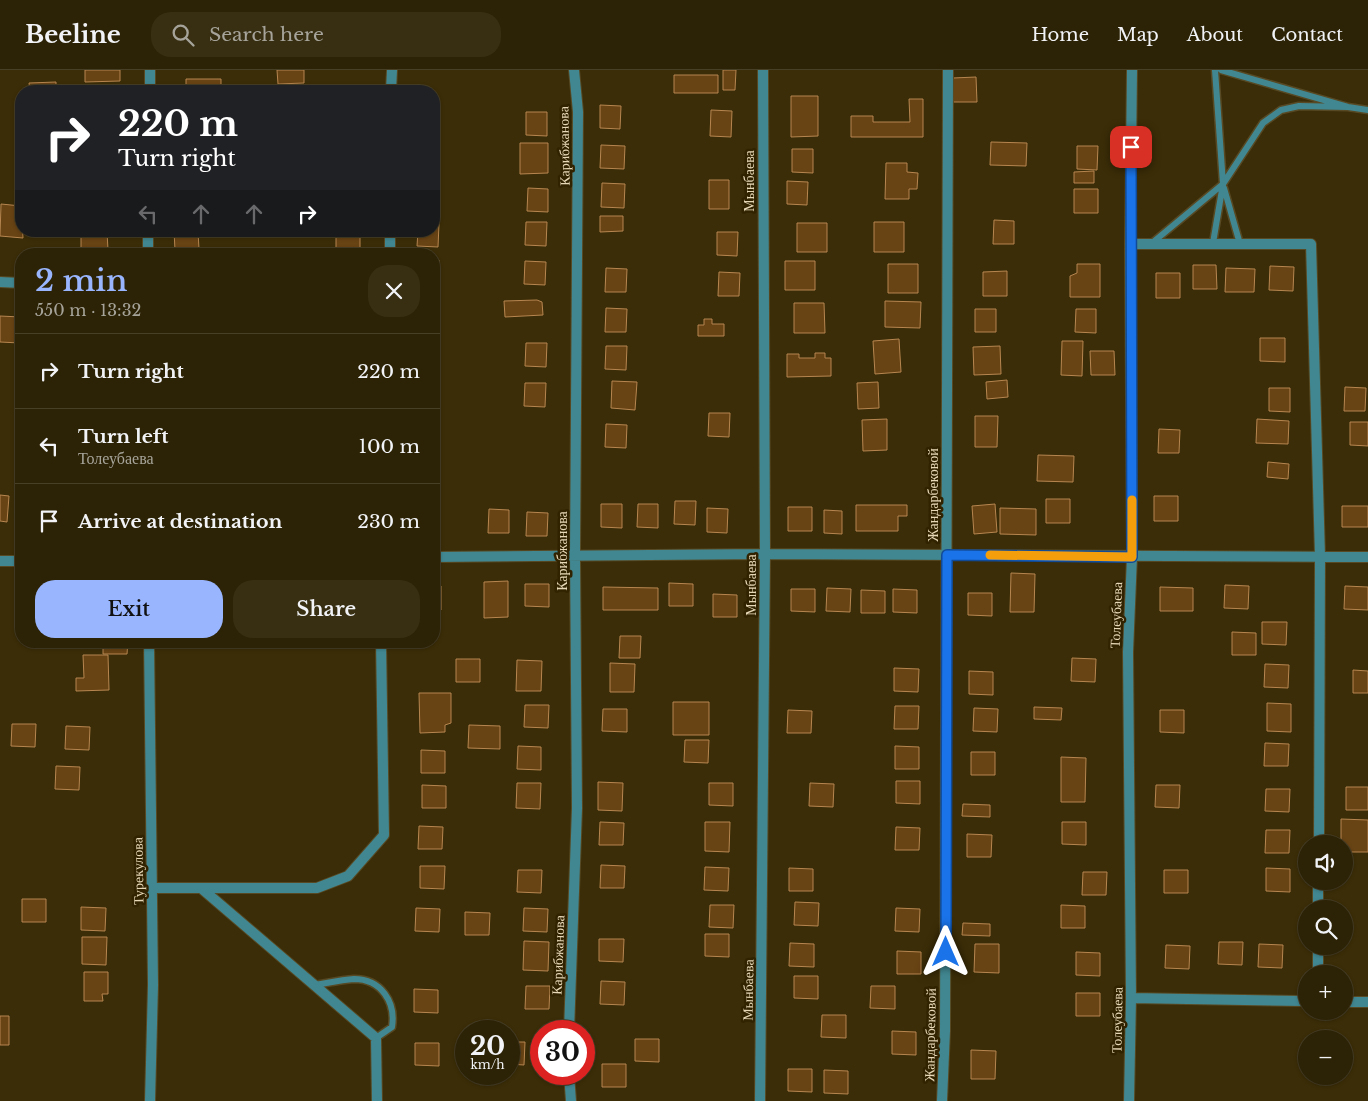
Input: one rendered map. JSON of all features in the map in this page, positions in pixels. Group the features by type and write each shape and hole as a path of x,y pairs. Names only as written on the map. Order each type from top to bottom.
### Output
{"street":[{"path":"150,70 150,85"},
{"path":"391,85 392,70"},
{"name":"Карибжанова","path":"569,1020 577,808 575,555 578,112 574,70"},
{"name":"Мынбаева","path":"760,1101 765,554 762,70"},
{"name":"Жандарбековой","path":"942,1101 945,1031 948,70"},
{"name":"Толеубаева","path":"1129,1101 1131,998 1128,652 1132,557 1130,244 1132,70"},
{"path":"1130,244 1311,244 1320,556 1318,835"},
{"path":"0,282 15,283"},
{"path":"440,557 765,554 1368,557"},
{"path":"0,561 15,561"},
{"name":"Турекулова","path":"150,648 153,985 150,1101"},
{"path":"152,888 317,888 348,876 384,836 381,648"},
{"path":"201,888 376,1038 377,1101"},
{"path":"1131,998 1298,999"},
{"path":"1353,1002 1368,1002"},
{"path":"570,1085 570,1101"}],"lane":[{"path":"1215,70 1223,184 1240,244"},
{"path":"1221,70 1348,107"},
{"path":"1152,244 1223,184 1262,123 1281,110 1300,106 1348,107 1368,110"},
{"path":"1213,243 1223,184"},
{"path":"314,985 355,979 378,986 390,1000 394,1014 392,1026 376,1038"}],"building":[{"path":"85,70 120,70 120,81 85,82"},
{"path":"277,70 304,70 304,83 278,84"},
{"path":"723,70 736,70 735,90 723,90"},
{"path":"674,75 718,75 718,93 674,93"},
{"path":"976,77 977,102 953,102 953,78"},
{"path":"186,79 221,79 221,85 186,85"},
{"path":"56,82 56,85 29,85 29,83"},
{"path":"791,96 818,96 818,136 791,137"},
{"path":"909,99 923,99 923,137 851,137 851,116 873,116 873,122 910,122"},
{"path":"600,105 621,106 620,129 600,128"},
{"path":"711,110 732,111 731,137 710,136"},
{"path":"526,112 547,112 547,136 526,135"},
{"path":"991,142 1027,143 1026,166 990,165"},
{"path":"520,143 548,143 548,173 520,174"},
{"path":"601,145 625,146 624,169 600,168"},
{"path":"1077,146 1098,146 1097,170 1077,169"},
{"path":"792,149 813,149 813,173 792,172"},
{"path":"886,163 907,163 907,172 918,173 917,189 909,189 909,199 885,199"},
{"path":"1094,171 1094,183 1074,183 1074,172"},
{"path":"709,180 729,180 729,209 709,209"},
{"path":"787,181 808,182 807,205 787,204"},
{"path":"602,183 625,184 624,208 601,207"},
{"path":"528,188 548,189 548,212 527,211"},
{"path":"1074,189 1098,189 1098,213 1074,213"},
{"path":"1,204 15,205 15,237 23,238 0,236"},
{"path":"600,216 623,216 623,231 600,232"},
{"path":"994,220 1014,221 1014,244 993,244"},
{"path":"526,222 547,222 546,246 525,245"},
{"path":"874,222 904,222 904,252 874,252"},
{"path":"797,223 827,223 827,252 797,252"},
{"path":"717,232 738,232 737,256 717,255"},
{"path":"81,237 107,237 108,248 81,248"},
{"path":"174,237 198,237 199,248 175,248"},
{"path":"336,237 360,237 360,248 336,248"},
{"path":"418,237 438,237 438,247 417,246"},
{"path":"525,261 546,262 545,285 524,284"},
{"path":"785,261 815,261 815,290 785,290"},
{"path":"888,264 918,264 918,293 888,293"},
{"path":"1077,264 1100,264 1100,297 1070,297 1070,276 1077,273"},
{"path":"1193,265 1216,265 1217,289 1193,289"},
{"path":"1270,266 1294,267 1293,291 1269,290"},
{"path":"606,268 627,269 626,292 605,292"},
{"path":"1226,268 1255,269 1254,292 1225,292"},
{"path":"1007,271 1007,296 983,296 983,272"},
{"path":"719,272 740,273 739,296 718,296"},
{"path":"1156,273 1180,273 1180,298 1156,298"},
{"path":"537,300 542,302 543,315 505,317 504,301"},
{"path":"885,301 921,302 920,328 885,327"},
{"path":"794,303 824,303 825,333 794,333"},
{"path":"606,308 627,309 626,332 605,332"},
{"path":"975,309 996,309 996,332 975,332"},
{"path":"1076,309 1096,309 1096,333 1075,332"},
{"path":"0,316 15,317 15,343 0,342"},
{"path":"704,319 712,319 712,324 724,324 724,336 698,336 698,325 704,325"},
{"path":"1260,338 1285,338 1285,362 1260,361"},
{"path":"899,339 901,372 875,374 873,341"},
{"path":"1062,341 1083,341 1082,376 1061,375"},
{"path":"526,343 547,343 546,367 525,366"},
{"path":"606,346 627,346 626,370 605,369"},
{"path":"1000,346 1001,374 974,375 973,347"},
{"path":"1090,351 1114,351 1115,375 1091,375"},
{"path":"815,353 825,353 825,358 831,358 831,376 787,377 787,354 799,354 799,358 815,358"},
{"path":"1007,380 1008,397 987,399 986,382"},
{"path":"612,381 637,382 635,410 611,408"},
{"path":"878,382 879,408 858,409 857,383"},
{"path":"525,383 546,383 545,407 524,406"},
{"path":"1345,387 1366,388 1365,411 1344,411"},
{"path":"1269,388 1290,388 1290,412 1269,411"},
{"path":"709,413 730,413 729,437 708,436"},
{"path":"975,416 998,416 997,447 975,447"},
{"path":"887,419 887,450 863,451 862,420"},
{"path":"1257,419 1289,421 1288,444 1256,443"},
{"path":"1350,422 1368,422 1368,446 1350,445"},
{"path":"606,424 627,425 626,448 605,447"},
{"path":"1159,429 1180,430 1179,453 1158,453"},
{"path":"1038,455 1074,456 1073,482 1037,481"},
{"path":"1268,462 1289,464 1288,479 1267,477"},
{"path":"0,495 9,496 7,522 0,521"},
{"path":"1154,496 1178,496 1178,521 1154,521"},
{"path":"1046,499 1070,499 1070,523 1046,523"},
{"path":"675,501 696,501 695,525 674,524"},
{"path":"601,504 622,504 622,528 601,527"},
{"path":"638,504 658,504 658,528 637,527"},
{"path":"995,504 997,532 974,534 972,506"},
{"path":"856,505 907,505 907,516 898,516 898,531 856,531"},
{"path":"1342,506 1368,506 1368,527 1342,527"},
{"path":"788,507 812,507 812,531 788,531"},
{"path":"707,508 728,509 727,533 707,532"},
{"path":"1000,508 1036,509 1036,535 1000,534"},
{"path":"489,509 509,510 509,533 488,533"},
{"path":"824,510 842,511 842,534 824,533"},
{"path":"527,512 548,513 547,536 526,536"},
{"path":"1011,573 1035,574 1034,612 1010,612"},
{"path":"508,581 508,617 484,618 484,582"},
{"path":"669,583 693,584 693,606 669,606"},
{"path":"525,584 549,584 549,607 525,606"},
{"path":"1225,585 1249,586 1248,609 1224,608"},
{"path":"440,586 441,586 440,610"},
{"path":"1345,586 1368,587 1368,610 1344,609"},
{"path":"603,587 658,588 658,610 603,610"},
{"path":"1160,587 1193,588 1193,611 1160,611"},
{"path":"827,588 851,589 850,612 826,611"},
{"path":"791,589 815,589 815,612 791,611"},
{"path":"893,589 917,590 917,613 893,612"},
{"path":"861,590 885,591 885,613 861,613"},
{"path":"968,593 992,593 992,616 968,615"},
{"path":"713,594 737,595 737,617 713,617"},
{"path":"1262,622 1287,622 1286,645 1262,644"},
{"path":"1232,632 1256,633 1256,655 1232,655"},
{"path":"620,636 641,636 640,658 619,658"},
{"path":"103,648 127,648 127,654 103,654"},
{"path":"83,655 108,655 109,690 76,691 76,678 84,678"},
{"path":"1072,658 1096,659 1095,682 1071,681"},
{"path":"456,659 480,659 480,682 456,682"},
{"path":"517,660 542,661 541,691 516,691"},
{"path":"610,663 635,664 634,692 610,692"},
{"path":"1265,664 1289,665 1288,688 1264,687"},
{"path":"894,668 919,669 918,692 894,691"},
{"path":"1353,670 1368,671 1368,693 1353,693"},
{"path":"969,671 993,672 993,695 969,694"},
{"path":"419,693 451,693 451,723 445,725 445,732 420,733"},
{"path":"673,702 709,702 709,735 673,735"},
{"path":"1267,703 1291,704 1291,732 1267,731"},
{"path":"525,705 549,705 548,728 524,727"},
{"path":"895,706 919,706 918,729 894,729"},
{"path":"1034,707 1062,708 1061,720 1034,719"},
{"path":"974,708 998,709 997,732 973,731"},
{"path":"603,709 627,709 627,732 602,731"},
{"path":"788,710 812,711 811,733 787,733"},
{"path":"1160,710 1184,710 1184,733 1160,732"},
{"path":"12,724 36,724 35,747 11,746"},
{"path":"469,725 500,726 500,749 468,748"},
{"path":"66,726 90,727 89,750 65,749"},
{"path":"685,740 709,740 708,763 684,762"},
{"path":"1265,743 1289,744 1288,766 1264,766"},
{"path":"518,746 541,747 541,770 517,769"},
{"path":"895,746 919,747 919,769 895,769"},
{"path":"421,750 445,751 445,773 421,773"},
{"path":"971,752 995,752 995,775 971,775"},
{"path":"1061,757 1086,758 1085,802 1061,802"},
{"path":"56,766 80,767 79,790 55,789"},
{"path":"896,781 920,781 920,804 896,803"},
{"path":"598,782 623,783 622,811 598,810"},
{"path":"517,783 541,783 540,809 516,808"},
{"path":"709,783 733,783 733,806 709,805"},
{"path":"810,783 834,784 833,807 809,806"},
{"path":"422,785 446,786 446,808 422,808"},
{"path":"1156,785 1180,785 1179,808 1155,807"},
{"path":"1346,787 1368,787 1368,810 1346,810"},
{"path":"1266,789 1290,789 1289,812 1265,811"},
{"path":"963,804 990,805 990,817 962,816"},
{"path":"1341,819 1368,820 1368,852 1353,852 1353,835 1341,835"},
{"path":"600,822 624,823 623,845 599,845"},
{"path":"705,822 730,822 729,852 705,851"},
{"path":"1062,822 1086,822 1086,845 1062,844"},
{"path":"419,826 443,827 442,849 418,849"},
{"path":"896,827 920,828 919,850 895,850"},
{"path":"1266,830 1290,830 1289,853 1265,853"},
{"path":"967,834 992,835 991,857 967,857"},
{"path":"601,865 625,866 624,888 600,888"},
{"path":"420,866 445,866 444,889 420,888"},
{"path":"705,867 729,868 728,891 704,890"},
{"path":"789,868 813,869 813,891 789,891"},
{"path":"1266,868 1290,869 1290,892 1266,891"},
{"path":"518,870 542,870 541,893 517,892"},
{"path":"1164,870 1188,870 1188,893 1164,893"},
{"path":"1083,872 1107,872 1106,895 1082,895"},
{"path":"22,899 46,899 46,922 22,922"},
{"path":"795,902 819,903 818,926 794,925"},
{"path":"710,905 734,905 733,928 709,927"},
{"path":"1061,905 1085,906 1085,928 1061,928"},
{"path":"81,907 106,908 105,931 81,930"},
{"path":"416,908 440,909 439,932 415,931"},
{"path":"524,908 548,909 547,932 523,931"},
{"path":"896,908 920,909 919,932 895,931"},
{"path":"465,912 490,913 489,935 465,935"},
{"path":"963,923 990,924 990,936 962,935"},
{"path":"705,934 729,934 729,957 705,956"},
{"path":"82,937 107,937 106,965 82,964"},
{"path":"599,939 624,939 623,962 599,961"},
{"path":"524,941 549,942 548,971 523,970"},
{"path":"1219,942 1243,942 1242,965 1218,964"},
{"path":"790,943 814,944 814,967 789,966"},
{"path":"975,944 999,944 999,973 974,972"},
{"path":"1259,944 1283,945 1282,968 1258,967"},
{"path":"1166,945 1190,946 1189,969 1165,968"},
{"path":"897,951 921,952 921,974 897,974"},
{"path":"1076,952 1100,953 1100,976 1076,975"},
{"path":"84,972 108,972 108,994 102,994 103,1001 84,1001"},
{"path":"794,976 818,976 818,999 794,998"},
{"path":"601,981 625,982 624,1005 600,1004"},
{"path":"526,986 550,986 549,1009 525,1009"},
{"path":"871,986 895,986 895,1009 870,1008"},
{"path":"414,989 438,990 438,1013 414,1012"},
{"path":"1076,993 1100,993 1100,1016 1076,1016"},
{"path":"822,1015 846,1015 846,1038 821,1037"},
{"path":"0,1016 9,1016 9,1045 0,1045"},
{"path":"892,1031 916,1032 916,1055 892,1054"},
{"path":"635,1039 659,1039 659,1062 635,1061"},
{"path":"520,1042 525,1042 524,1065 520,1065"},
{"path":"415,1043 439,1043 439,1066 415,1065"},
{"path":"971,1050 996,1051 995,1079 971,1079"},
{"path":"602,1064 626,1064 626,1087 602,1087"},
{"path":"788,1069 812,1069 812,1092 788,1091"},
{"path":"824,1070 848,1071 848,1094 824,1093"}],"slow traffic":[{"path":"990,555 1132,557 1132,500"}],"route":[{"path":"946,952 947,555 1132,557 1131,147"}]}
